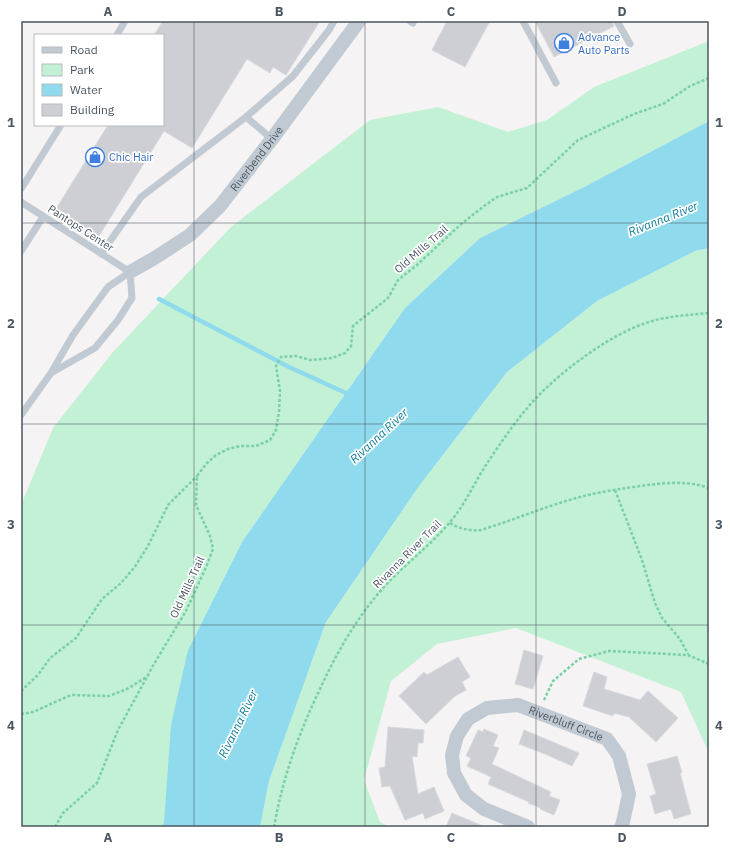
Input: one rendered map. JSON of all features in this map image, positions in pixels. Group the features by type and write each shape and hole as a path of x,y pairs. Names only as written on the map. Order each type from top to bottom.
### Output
{"street":[{"name":"Riverbend Drive","path":"130,272 190,235 220,206 272,139 359,21"},
{"name":"Riverbluff Circle","path":"528,827 484,809 466,795 454,773 452,754 457,736 468,719 487,708 518,705 607,739 619,756 629,794 621,827"}],"lane":[{"path":"117,34 125,21"},
{"path":"101,254 141,197 246,117 293,76 329,30 334,21"},
{"path":"523,21 556,83"},
{"path":"617,21 630,44"},
{"path":"246,117 272,139"},
{"path":"21,189 60,126"},
{"name":"Pantops Center","path":"21,202 130,272"},
{"path":"21,251 43,217"},
{"path":"21,415 51,373 73,335 108,287 130,272 132,298 118,320 95,348 51,373"}],"path":[{"name":"Old Mills Trail","path":"55,827 63,813 97,783 118,730 186,612 213,550 210,536 196,505 197,476 206,464 216,455 228,449 240,446 256,446 270,440 276,430 280,391 276,366 281,357 296,356 310,360 332,358 345,352 351,346 353,326 388,298 398,280 417,265 460,225 484,206 497,197 527,188 578,140 634,114 663,104 690,86 709,78"},
{"name":"Rivanna River Trail","path":"274,827 284,781 302,726 332,664 350,633 366,609 384,587 450,523 485,466 508,433 539,395 598,347 623,332 646,322 670,317 709,313"},
{"path":"21,691 38,675 50,658 76,638 102,599 122,583 148,546 168,505 197,476"},
{"path":"450,523 460,529 472,531 481,530 549,506 580,497 653,484 684,483 698,484 709,488"},
{"path":"615,490 640,554 662,618 680,639 688,655"},
{"path":"538,713 553,681 579,659 609,651 688,655 709,664"},
{"path":"21,714 34,712 71,695 109,696 127,689 149,676"}],"green space":[{"path":"709,41 709,121 584,187 480,238 405,308 242,542 188,650 164,822 162,827 21,827 21,505 53,428 113,352 231,227 370,120 438,107 508,132 547,120 594,87"},
{"path":"709,248 709,753 681,692 516,628 437,644 391,681 364,780 380,822 390,827 260,827 269,781 326,622 419,486 507,372 597,301 695,251"}],"water":[{"name":"Rivanna River","path":"709,121 709,248 695,251 597,301 507,372 419,486 326,622 269,781 260,827 162,827 164,822 171,725 188,650 242,542 405,308 480,238 584,187"}],"building":[{"path":"163,21 320,21 286,75 273,67 270,73 247,59 192,148 164,131 99,236 56,209 107,126 164,126 164,34 155,34"},
{"path":"447,21 490,21 465,67 432,50"},
{"name":"Advance Auto Parts","path":"535,21 612,21 614,26 554,57"},
{"path":"524,650 543,656 533,689 515,684"},
{"path":"458,657 470,677 462,682 466,690 455,696 426,724 399,696 424,672 427,675"},
{"path":"594,672 607,677 604,689 640,700 648,691 678,718 656,742 629,717 614,713 613,716 583,706"},
{"path":"388,727 424,730 423,743 418,743 417,757 412,756 418,794 434,787 444,811 425,819 423,813 405,820 390,786 382,787 379,768 385,767"},
{"path":"484,729 498,735 493,746 499,748 492,764 551,792 549,796 560,800 554,815 488,784 491,777 467,766 471,758 466,756 478,730 483,732"},
{"path":"524,730 579,753 572,766 519,744"},
{"path":"677,756 691,814 674,819 671,809 655,814 650,796 656,794 647,764"},
{"path":"452,813 485,827 446,827"}],"waterway":[{"path":"159,299 289,367 346,393"}],"place":[{"name":"Advance Auto Parts","path":"564,43"},
{"name":"Chic Hair","path":"95,157"}]}
